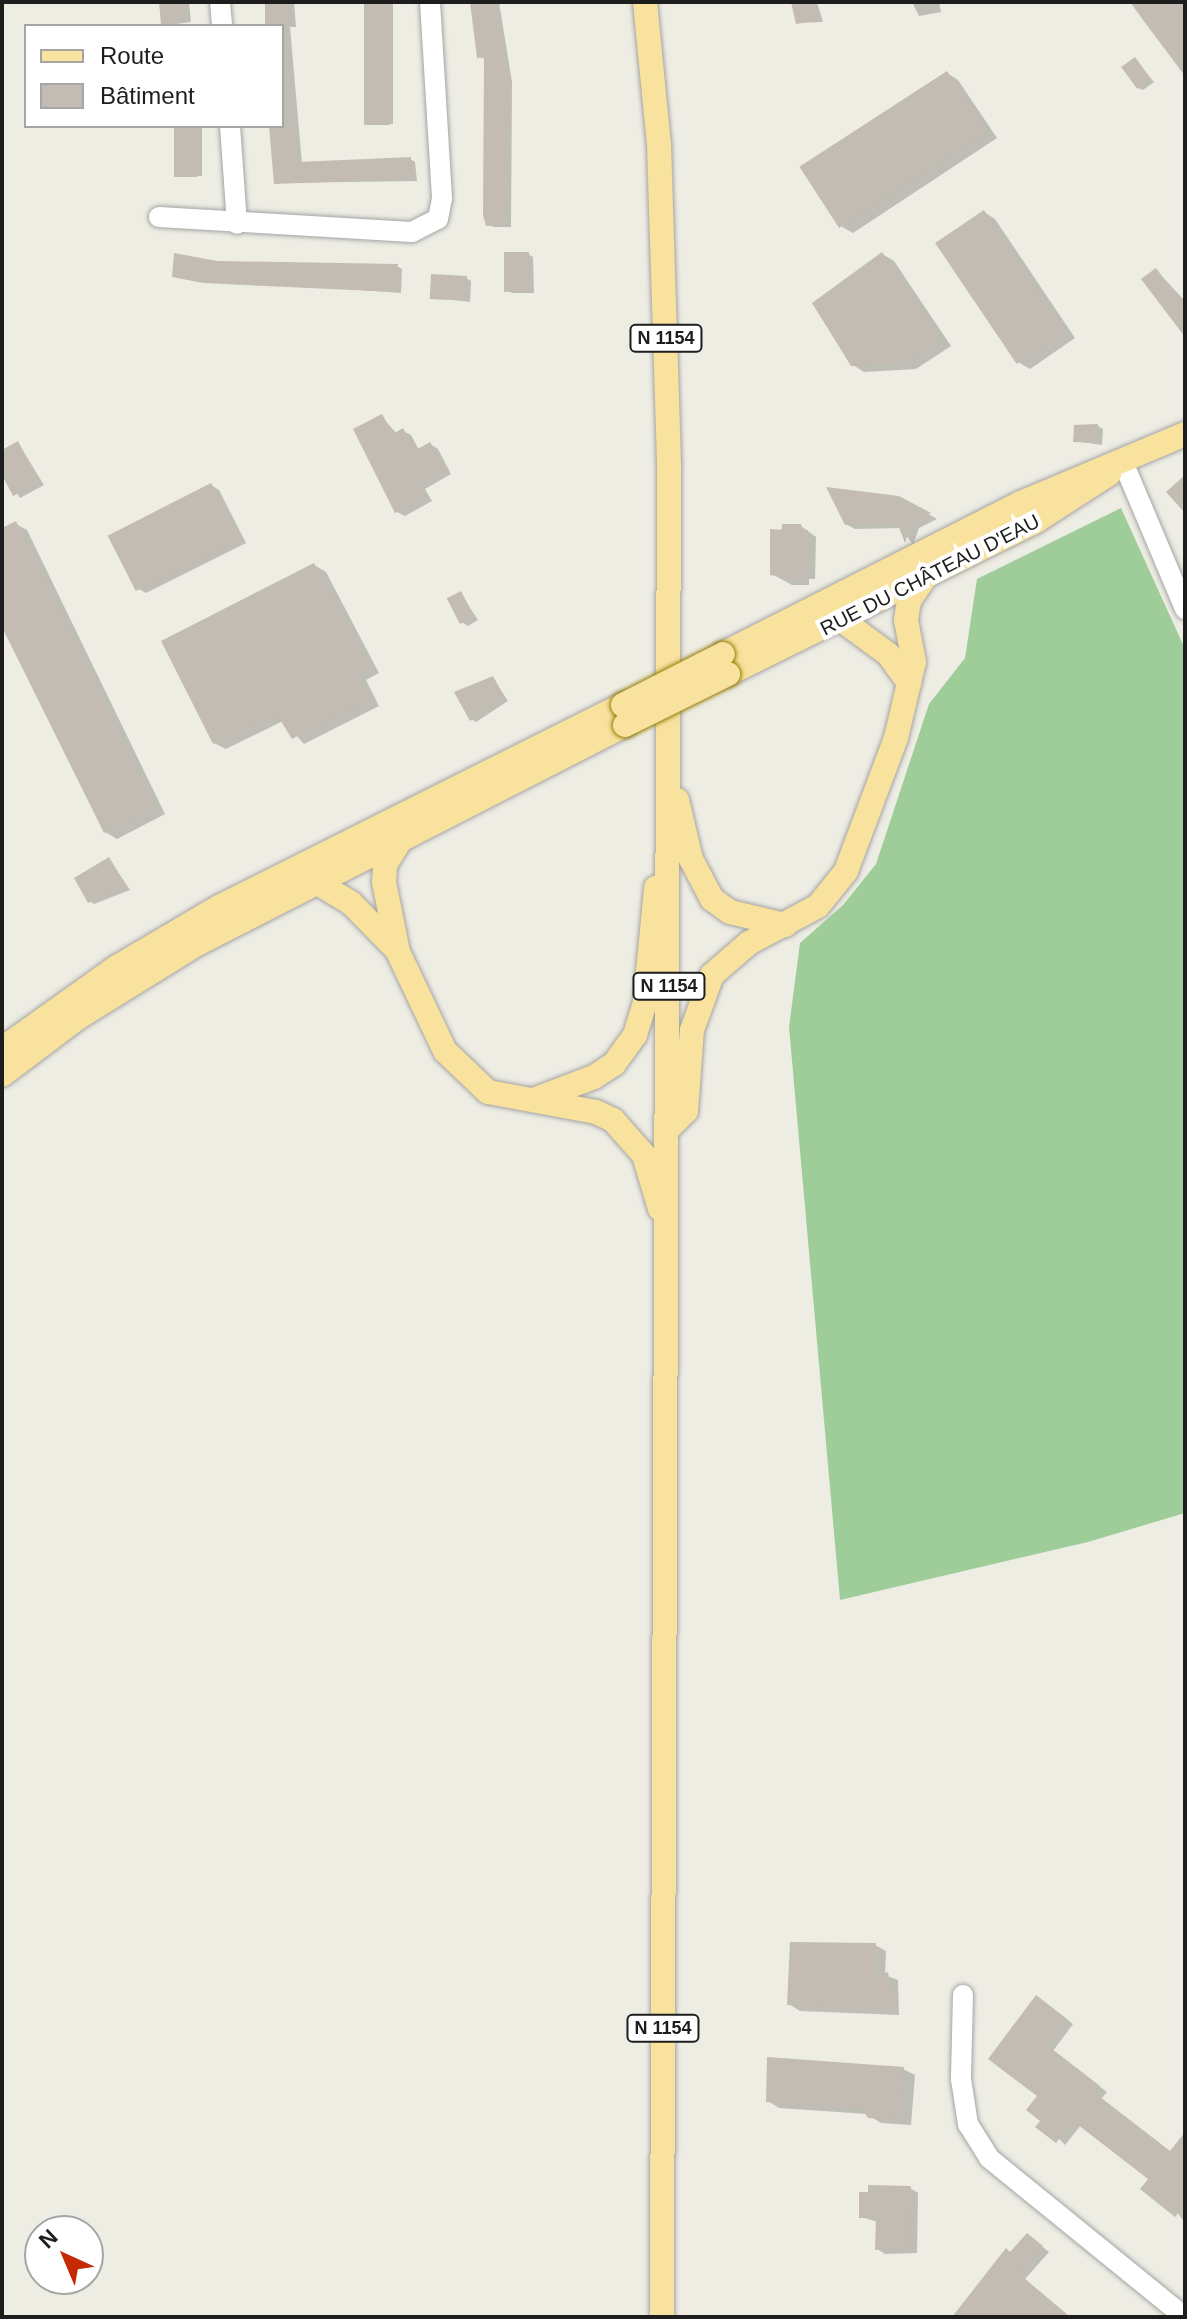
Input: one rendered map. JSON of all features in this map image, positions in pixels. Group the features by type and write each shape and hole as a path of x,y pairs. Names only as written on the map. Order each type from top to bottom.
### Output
{"main road":[{"name":"N 1154","path":"645,2 665,267 670,844 662,2317"},
{"name":"RUE DU CHÂTEAU D'EAU","path":"726,664 871,579 1074,478 1123,462 1185,434"},
{"name":"RUE DU CHÂTEAU D'EAU","path":"726,664 843,621 1036,521 1123,462"},
{"path":"871,579 880,601 906,620"},
{"path":"669,1128 686,1111 692,1030 712,975 729,956 818,906 846,871 896,738 914,662 906,620 909,601 924,579"},
{"path":"873,640 880,601"},
{"path":"843,621 873,640 909,683"},
{"path":"2,1049 117,967 251,889 349,840 624,715 726,664"},
{"path":"2,1075 138,978 404,838 624,715"},
{"path":"669,781 686,823 691,859 712,899 730,912 785,925"},
{"path":"404,838 391,851 384,882 398,952 445,1051 467,1078 488,1092 596,1112 624,1130 644,1155 667,1235"},
{"path":"349,840 358,861 384,882"},
{"path":"532,1100 594,1077 614,1064 635,1035 645,1003 656,884 670,844"},
{"path":"351,903 358,861"},
{"path":"316,882 351,903 398,952"}],"street":[{"path":"220,2 222,24"},
{"path":"159,217 412,232 438,219 442,198 430,2"},
{"path":"230,128 237,224"},
{"path":"1123,462 1185,609"},
{"path":"963,1995 961,2079 968,2124 989,2158 1177,2309"}],"green space":[{"path":"1121,508 1185,649 1185,1513 1088,1542 840,1600 789,1027 800,943 843,905 876,864 929,704 965,658 977,579"}],"building":[{"path":"159,2 183,2 185,20 161,23"},
{"path":"265,2 290,2 290,26 265,24"},
{"path":"364,2 390,2 390,125 364,125"},
{"path":"470,2 496,2 508,78 506,225 486,226 483,215 484,57 477,58"},
{"path":"791,2 815,2 819,20 796,24"},
{"path":"1130,2 1185,2 1185,76 1143,20"},
{"path":"1135,57 1151,79 1137,89 1121,67"},
{"path":"947,71 987,132 839,228 799,167"},
{"path":"295,126 298,162 411,157 412,179 274,184 269,128"},
{"path":"174,128 197,128 197,177 174,177"},
{"path":"984,210 1066,331 1017,364 935,243"},
{"path":"504,252 529,252 529,292 504,292"},
{"path":"882,252 941,339 904,364 851,366 812,303"},
{"path":"174,253 217,261 398,264 396,292 203,283 172,277"},
{"path":"1156,268 1185,307 1185,337 1141,279"},
{"path":"431,274 467,276 466,301 430,299"},
{"path":"382,414 393,434 403,428 416,450 430,442 445,470 418,484 426,497 395,513 353,429"},
{"path":"1098,424 1098,443 1073,442 1074,425"},
{"path":"18,441 40,483 13,496 2,475 2,450"},
{"path":"1185,475 1185,513 1166,492"},
{"path":"211,483 239,538 136,591 108,536"},
{"path":"826,487 899,496 931,513 911,524 905,543 898,525 845,525"},
{"path":"16,521 155,807 104,833 2,627 2,528"},
{"path":"782,524 801,524 801,530 808,530 808,576 801,575 801,581 770,575 770,529 782,530"},
{"path":"314,563 369,667 356,673 369,699 292,739 276,713 213,744 161,641"},
{"path":"461,591 474,617 460,624 447,598"},
{"path":"493,676 505,698 470,721 454,692"},
{"path":"109,857 127,887 88,903 74,878"},
{"path":"790,1942 876,1943 874,1977 888,1972 893,2000 889,2009 787,2005"},
{"path":"1036,1995 1067,2019 1047,2045 1100,2086 1095,2093 1170,2151 1185,2132 1185,2204 1175,2217 1140,2189 1148,2179 1073,2121 1056,2143 1035,2127 1040,2121 1026,2110 1037,2096 988,2059"},
{"path":"767,2057 904,2067 900,2120 868,2118 862,2109 766,2102"},
{"path":"868,2185 911,2186 910,2249 875,2250 876,2218 859,2218 859,2192 868,2192"},
{"path":"1027,2233 1043,2246 1019,2274 1070,2317 952,2317 1006,2248 1010,2252"}]}
